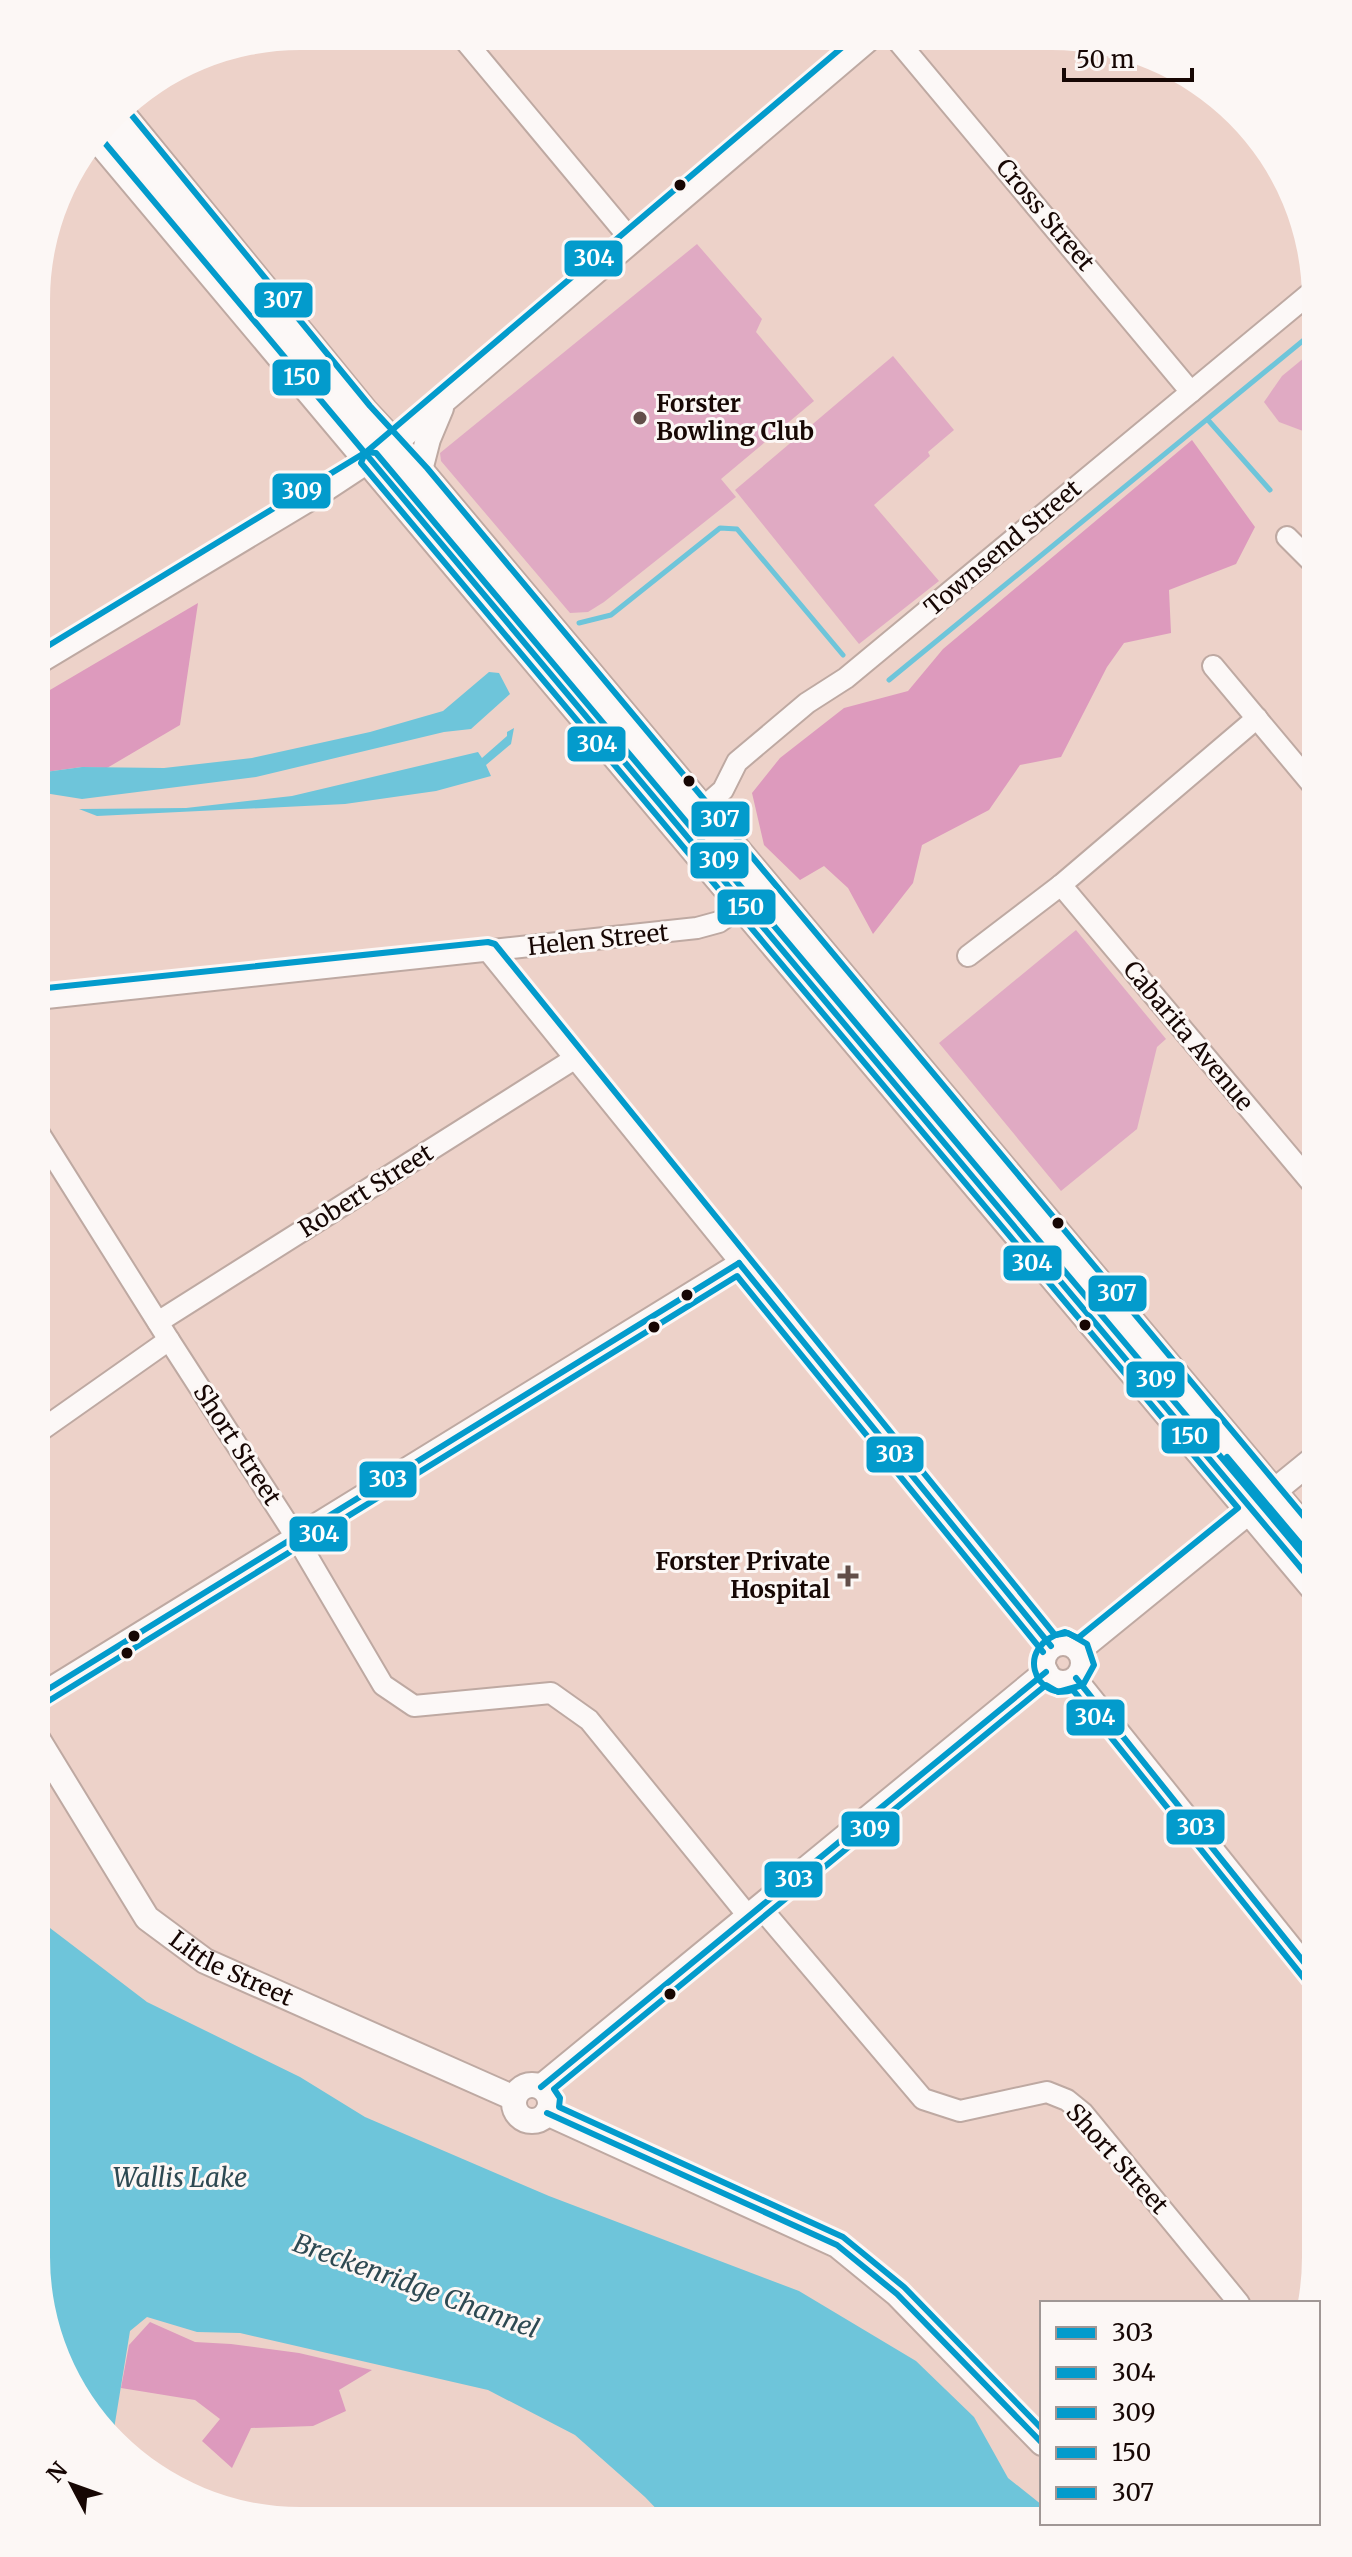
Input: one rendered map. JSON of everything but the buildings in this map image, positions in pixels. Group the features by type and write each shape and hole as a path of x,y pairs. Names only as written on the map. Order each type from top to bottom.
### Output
{"main road":[{"path":"125,122 362,413 373,449 419,474 699,811 754,897"},
{"path":"106,143 373,449 754,897 1261,1501 1301,1563"},
{"path":"1261,1501 1301,1535"}],"street":[{"path":"473,50 632,241"},
{"path":"50,657 324,492 373,449 443,402 855,50"},
{"name":"Cross Street","path":"905,50 1191,392"},
{"name":"Townsend Street","path":"699,811 723,790 737,762 807,703 846,678 1302,300"},
{"path":"419,474 428,439 443,402"},
{"path":"1287,537 1302,552"},
{"path":"1213,666 1302,772"},
{"path":"968,956 1061,885 1257,718"},
{"name":"Cabarita Avenue","path":"1061,885 1302,1171"},
{"name":"Helen Street","path":"50,998 708,926 719,922 754,897"},
{"path":"489,952 1051,1646"},
{"name":"Robert Street","path":"158,1322 574,1059"},
{"name":"Short Street","path":"50,1151 296,1537 383,1685 414,1706 551,1693 589,1720 755,1913 923,2099 960,2111 1047,2092 1067,2100 1237,2301"},
{"path":"50,1688 739,1263"},
{"path":"50,1424 169,1340"},
{"path":"1079,1650 1301,1469"},
{"path":"1065,1642 1079,1650 1084,1664 1076,1678 1059,1682 1046,1672 1044,1658 1051,1646 1065,1642"},
{"path":"541,2087 550,2100 547,2113 539,2119 525,2120 515,2110 514,2098 524,2086 541,2087 1046,1672"},
{"path":"1076,1678 1301,1959"},
{"name":"Little Street","path":"50,1759 147,1918 205,1961 514,2098"},
{"path":"547,2113 837,2245 897,2294 1040,2441"}],"shaded area":[{"name":"Forster Bowling Club","path":"697,244 762,319 756,332 814,401 721,479 736,497 604,602 588,612 570,613 441,461 440,453"},
{"path":"893,356 954,430 928,452 930,456 874,505 939,581 859,644 735,490"},
{"path":"1302,360 1302,431 1279,422 1264,402 1282,376"},
{"path":"1192,440 1255,527 1236,564 1169,590 1171,633 1124,643 1107,667 1061,757 1020,765 989,810 922,845 913,883 873,934 848,888 824,866 800,880 764,845 752,793 780,758 844,708 908,691 943,649"},
{"path":"198,603 180,725 107,768 82,767 50,771 50,690"},
{"path":"1076,930 1166,1039 1157,1047 1137,1129 1061,1191 939,1043"},
{"path":"150,2322 195,2342 299,2353 372,2370 339,2390 346,2411 313,2426 251,2428 232,2468 202,2441 220,2419 195,2400 121,2388 129,2345"}],"water":[{"path":"489,672 499,673 510,694 471,729 444,732 256,777 82,799 50,794 50,771 82,767 164,768 252,758 370,732 443,711"},
{"path":"514,728 511,744 486,765 491,776 436,791 345,804 97,816 79,809 186,808 292,796 478,752 482,758"},
{"name":"Wallis Lake","path":"50,1928 147,2002 300,2077 365,2117 549,2196 799,2291 916,2361 974,2417 1008,2478 1040,2503 1040,2507 655,2507 575,2435 488,2390 240,2333 197,2332 147,2317 130,2331 115,2424 76,2367 63,2337 55,2305 50,2257"}],"waterway":[{"path":"889,680 1302,341"},
{"path":"1208,420 1270,490"},
{"path":"579,623 611,615 720,528 737,529 843,655"}],"transit line":[{"name":"304","path":"839,50 365,453 361,463 1238,1508 1078,1638 1065,1632 1049,1639 1039,1648 1034,1659 1035,1670 1048,1688 1073,1690 1301,1975"},
{"name":"307","path":"132,115 370,406 427,468 1301,1514"},
{"name":"150","path":"105,144 1301,1569"},
{"name":"309","path":"50,645 366,452 376,453 1301,1553"},
{"name":"309","path":"50,988 488,942 495,944 1055,1635 1068,1633 1087,1644 1094,1665 1083,1685 1058,1692 1046,1685 554,2089 560,2098 559,2107 843,2237 904,2287 1040,2427"},
{"name":"303","path":"739,1263 1051,1646"},
{"name":"303","path":"50,1688 739,1263"},
{"name":"304","path":"50,1700 737,1276 1043,1652"},
{"name":"304","path":"1227,1457 1301,1545"},
{"name":"303","path":"541,2087 1046,1672"},
{"name":"303","path":"1076,1678 1301,1959"},
{"name":"303","path":"547,2113 837,2245 897,2294 1040,2441"}],"place":[{"name":"Forster Bowling Club","path":"640,418"},
{"name":"Forster Private Hospital","path":"848,1576"}],"water label":[{"name":"Breckenridge Channel","path":"416,2286"}]}
